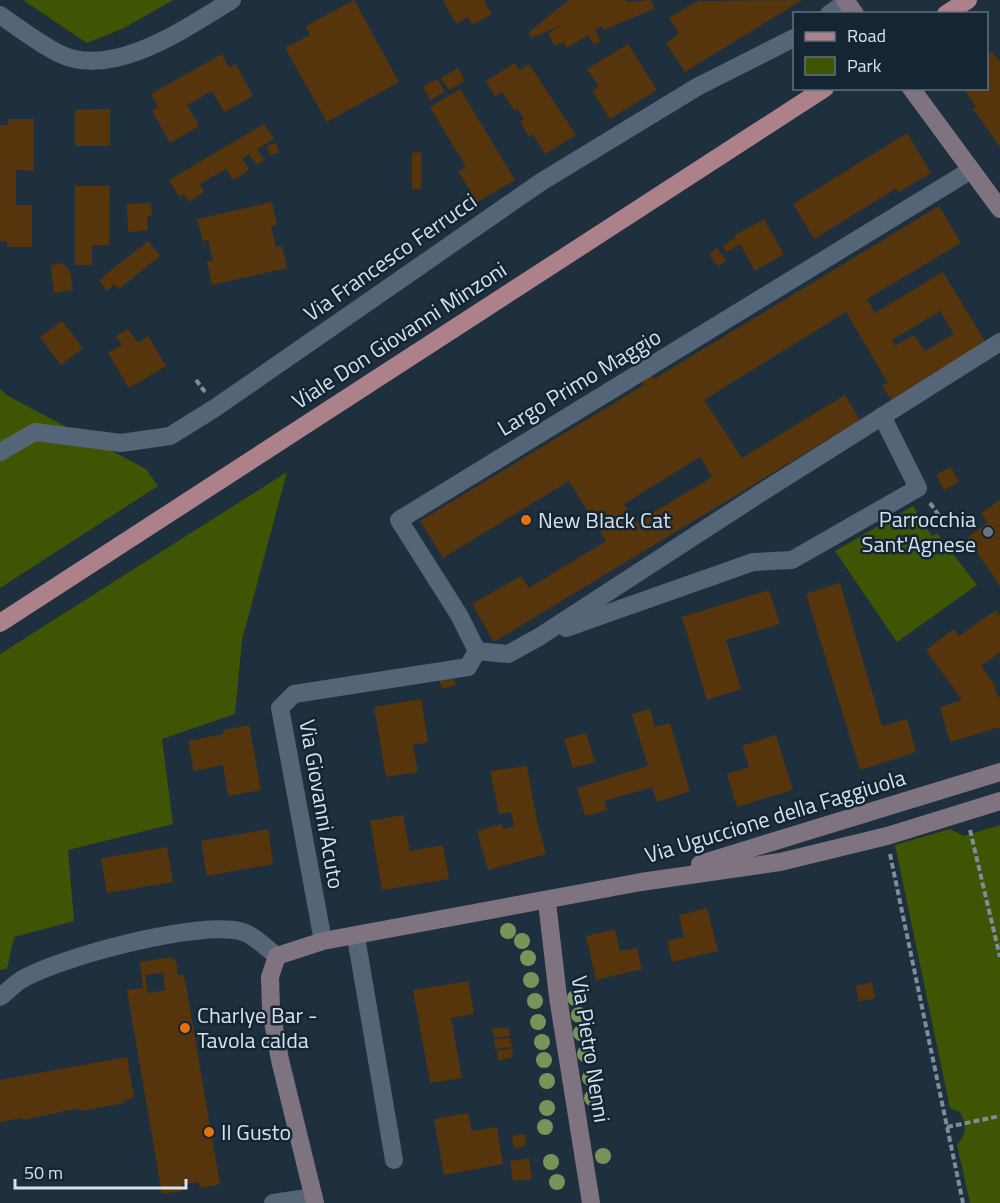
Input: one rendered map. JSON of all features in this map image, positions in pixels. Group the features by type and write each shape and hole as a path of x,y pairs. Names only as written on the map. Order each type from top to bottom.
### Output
{"main road":[{"path":"949,12 968,0"},
{"name":"Viale Don Giovanni Minzoni","path":"0,623 822,90"}],"street":[{"path":"0,15 60,54 89,60 120,57 152,46 232,0"},
{"path":"833,12 849,5"},
{"name":"Via Francesco Ferrucci","path":"0,452 35,432 122,443 170,436 541,182 697,87 793,39"},
{"path":"912,90 1000,209"},
{"name":"Largo Primo Maggio","path":"477,651 459,615 399,520 971,170"},
{"path":"477,651 508,654 539,637 1000,342"},
{"path":"539,637 753,562 792,560 918,488 882,416"},
{"name":"Via Giovanni Acuto","path":"323,941 280,708 294,694 468,667 477,651"},
{"name":"Via Uguccione della Faggiuola","path":"641,882 1000,772"},
{"name":"Via Uguccione della Faggiuola","path":"546,902 641,882 780,862 887,836 1000,801"},
{"path":"277,956 323,941 546,902"},
{"name":"Via Pietro Nenni","path":"546,902 558,997 591,1203"},
{"path":"0,997 21,980 75,957 138,941 204,930 244,932 277,956"},
{"path":"356,937 394,1160"},
{"path":"273,1203 314,1200 280,1060 271,1011 270,977 277,956"}],"path":[{"path":"966,812 1000,957"},
{"path":"887,836 963,1203"},
{"path":"947,1127 1000,1116"}],"green space":[{"path":"23,0 173,0 124,28 87,43"},
{"path":"0,389 8,396 146,469 158,486 0,588"},
{"path":"287,472 242,640 235,714 162,739 173,824 68,850 74,921 14,937 7,969 0,970 0,654"},
{"path":"913,506 932,536 937,533 977,585 897,642 835,551"},
{"path":"1000,825 1000,1203 970,1203 957,1145 963,1137 965,1125 960,1112 950,1108 895,845 950,829 964,836"}],"building":[{"path":"354,0 399,82 327,122 285,48 310,35 306,26"},
{"path":"443,0 484,0 492,14 472,25 468,17 456,24"},
{"path":"569,0 626,0 627,2 651,0 654,9 603,30 602,26 595,30 601,41 594,45 588,35 567,48 564,42 555,46 548,34 563,25 531,38 529,32"},
{"path":"699,0 802,0 685,72 666,43 679,34 669,18"},
{"path":"628,44 657,90 610,119 592,90 599,86 587,69"},
{"path":"992,52 1000,62 1000,147 973,109 976,107 964,90 988,90 988,55"},
{"path":"222,54 229,68 236,64 253,96 224,112 212,91 187,105 199,126 170,143 152,111 158,107 151,94"},
{"path":"515,63 519,70 529,64 576,135 545,154 533,134 529,137 520,122 524,119 517,109 515,111 502,92 495,96 486,81"},
{"path":"458,68 465,81 449,90 441,78"},
{"path":"437,79 445,92 430,100 423,87"},
{"path":"460,89 515,180 477,202 458,171 466,167 430,107"},
{"path":"110,109 110,146 75,146 75,110"},
{"path":"8,119 34,119 34,171 16,170 16,205 32,205 32,247 7,247 7,241 0,241 0,125 8,125"},
{"path":"264,124 274,139 257,149 264,160 257,165 249,154 242,159 249,169 242,175 233,180 226,169 200,184 204,192 189,202 184,194 179,197 169,180"},
{"path":"907,133 931,173 899,192 896,188 814,239 793,204"},
{"path":"276,143 279,153 270,155 267,146"},
{"path":"421,152 421,189 412,189 412,153"},
{"path":"75,186 110,186 109,245 92,245 92,265 75,265"},
{"path":"272,202 277,225 271,226 276,247 282,246 287,268 212,285 207,262 213,261 208,240 203,241 197,219"},
{"path":"151,203 152,215 147,216 148,230 128,232 127,204"},
{"path":"939,206 961,243 867,299 875,313 943,272 986,343 891,400 882,385 888,383 846,312 704,400 742,458 845,395 860,420 494,642 472,604 521,576 529,588 606,541 569,481 443,558 420,521 644,385 640,377 649,372 654,379","holes":["940,311 954,334 925,351 914,335 895,346 892,340","700,457 712,477 636,523 624,504"]},
{"path":"764,219 784,254 755,271 740,244 727,252 723,246 736,237 735,235"},
{"path":"148,241 160,256 119,289 114,284 107,291 99,280"},
{"path":"717,248 726,261 718,266 709,254"},
{"path":"63,263 70,271 73,290 54,293 51,265"},
{"path":"62,321 83,348 61,365 40,338"},
{"path":"128,329 138,343 148,336 166,366 129,388 108,353 122,345 116,336"},
{"path":"951,467 959,482 944,490 936,475"},
{"name":"Parrocchia Sant'Agnese","path":"1000,500 1000,586 967,538 987,523 981,513"},
{"path":"840,583 882,726 907,719 916,752 860,770 806,594"},
{"path":"769,590 780,624 726,640 741,689 707,700 682,617"},
{"path":"996,610 1000,616 1000,652 981,666 994,684 998,697 1000,696 1000,727 950,742 940,707 962,700 926,650 954,629 959,636"},
{"path":"453,675 456,685 442,689 439,679"},
{"path":"421,699 428,742 413,745 418,772 386,777 374,707"},
{"path":"650,709 655,727 670,723 690,791 657,802 652,787 604,801 607,810 585,816 577,788 648,766 632,714"},
{"path":"249,725 261,790 228,796 223,765 194,771 188,741 224,734 223,730"},
{"path":"586,733 595,762 573,768 564,739"},
{"path":"776,735 793,790 737,807 727,774 749,767 742,746"},
{"path":"527,766 537,821 546,854 488,870 477,831 502,824 503,829 514,826 511,812 499,814 490,771"},
{"path":"403,815 410,851 443,845 449,879 382,890 370,821"},
{"path":"268,829 273,864 207,876 201,841"},
{"path":"167,847 173,882 107,893 101,858"},
{"path":"707,908 718,951 672,962 667,941 684,937 679,915"},
{"path":"615,929 620,951 637,948 642,969 596,980 586,936"},
{"path":"171,957 172,960 176,959 178,975 183,975 185,980 220,1184 200,1188 199,1182 181,1185 182,1191 162,1194 127,990 143,988 140,962","holes":["163,973 165,990 148,993 145,975"]},
{"path":"468,981 474,1014 451,1018 462,1078 430,1083 413,990"},
{"path":"872,982 875,998 859,1002 856,986"},
{"path":"509,1027 510,1036 494,1038 492,1029"},
{"path":"510,1038 512,1047 495,1049 494,1039"},
{"path":"512,1048 513,1057 498,1061 497,1051"},
{"path":"127,1057 134,1098 124,1100 125,1103 80,1111 80,1108 23,1120 23,1118 0,1122 0,1080"},
{"path":"468,1113 472,1131 497,1127 503,1164 444,1175 434,1119"},
{"path":"525,1134 526,1146 514,1148 512,1136"},
{"path":"529,1158 532,1179 513,1181 510,1161"}],"place":[{"name":"New Black Cat","path":"526,520"},
{"name":"Parrocchia Sant'Agnese","path":"988,532"},
{"name":"Charlye Bar - Tavola calda","path":"185,1028"},
{"name":"Il Gusto","path":"209,1132"}]}
